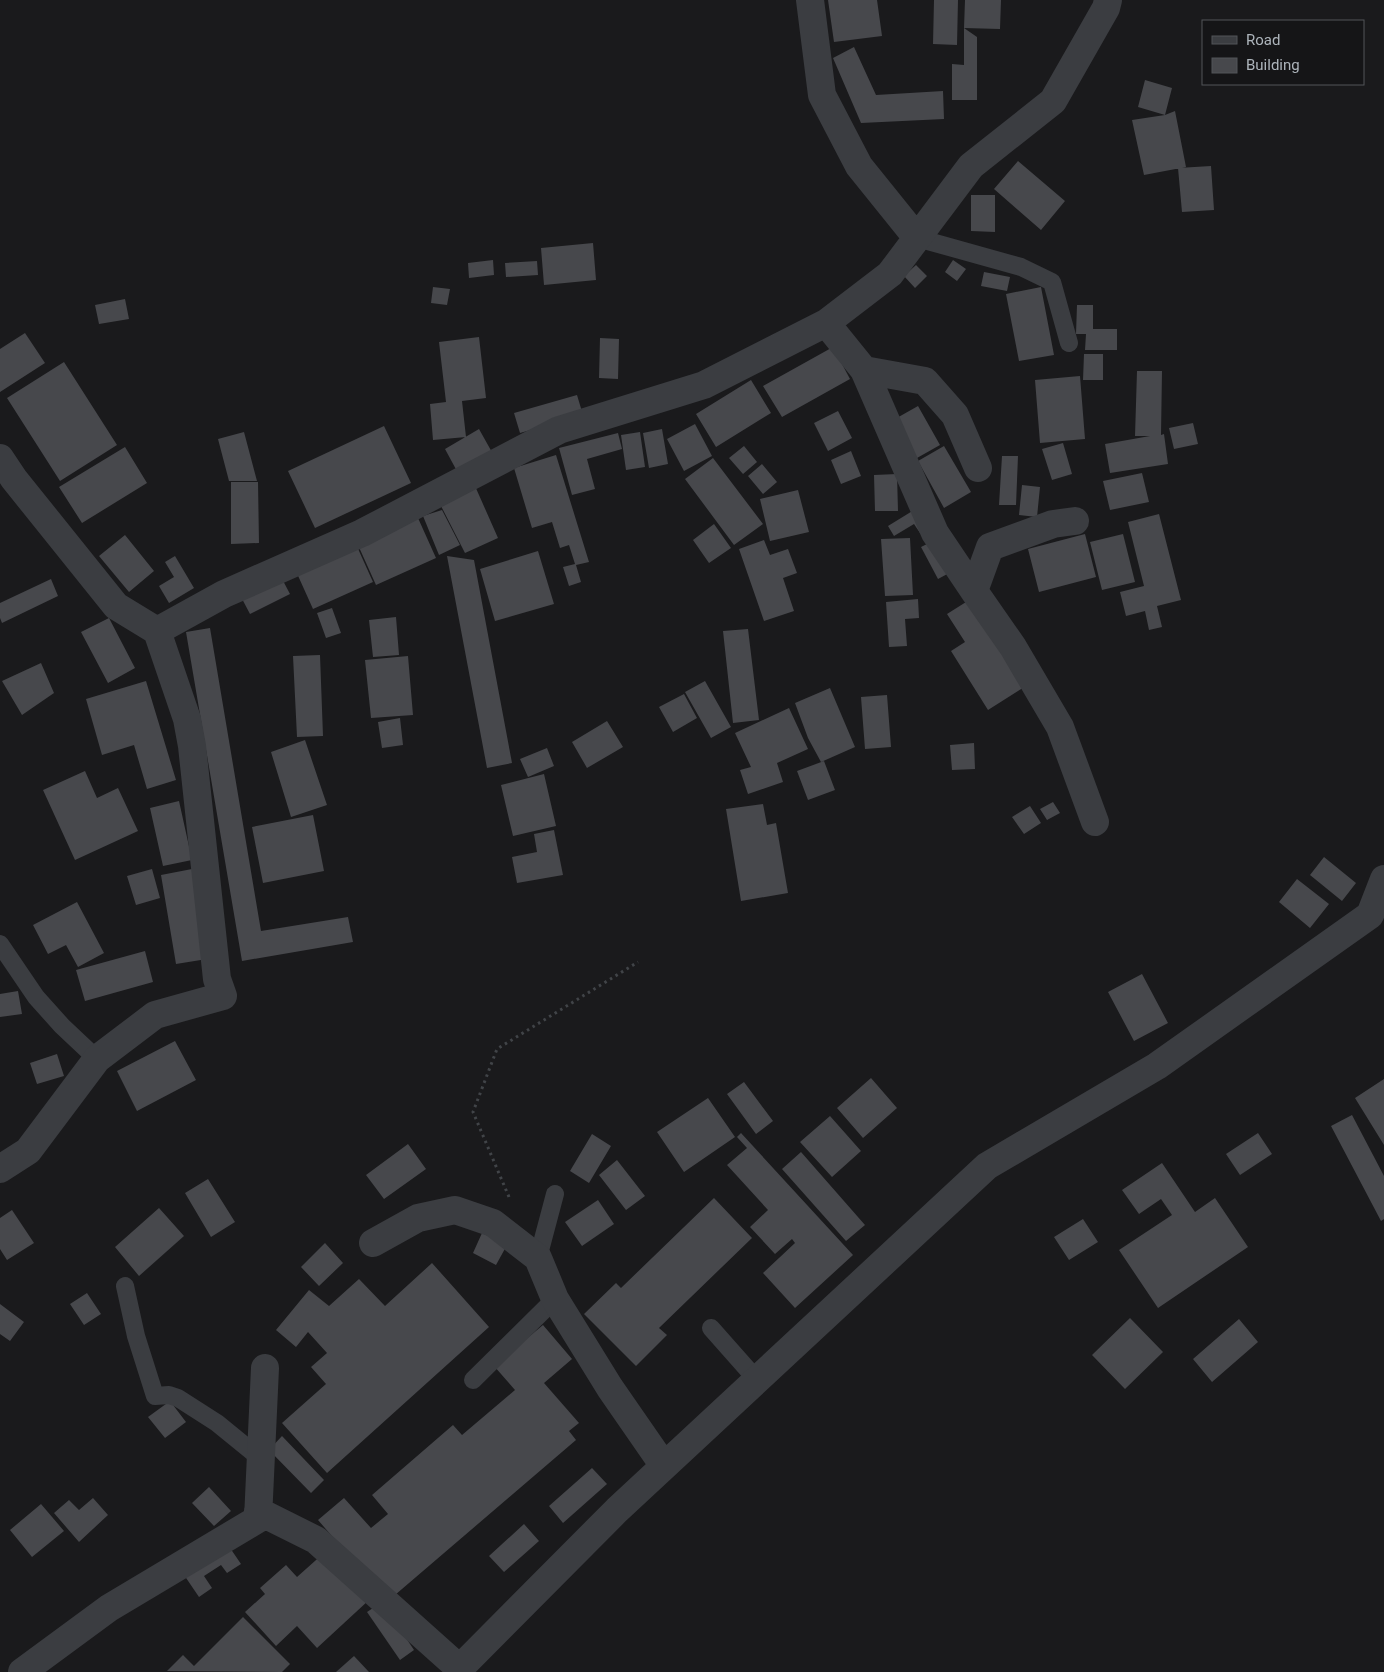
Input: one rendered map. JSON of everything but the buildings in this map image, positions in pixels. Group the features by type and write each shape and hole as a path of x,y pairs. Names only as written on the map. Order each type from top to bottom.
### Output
{"street":[{"path":"810,0 822,95 859,166 917,238"},
{"path":"157,631 224,594 362,533 559,430 704,384 826,323 890,274 971,166 1053,101 1106,8 1108,0"},
{"path":"826,323 864,370 935,533 1013,647 1060,727 1095,822"},
{"path":"864,370 925,381 955,415 978,468"},
{"path":"0,458 14,479 116,606 157,631 187,719 192,746 217,979 223,996 155,1015 97,1059 28,1151 0,1169"},
{"path":"974,591 990,547 1036,532 1052,524 1075,521"},
{"path":"258,1511 316,1540 383,1598 458,1670 617,1510 987,1166 1157,1066 1370,915 1384,879"},
{"path":"373,1243 418,1218 455,1210 493,1223 538,1258 555,1300 610,1388 664,1466"},
{"path":"22,1672 109,1608 258,1519 264,1368"}],"lane":[{"path":"917,238 1021,267 1052,282 1069,343"},
{"path":"0,944 49,1012 97,1059"},
{"path":"538,1258 555,1194"},
{"path":"125,1286 136,1336 155,1396 169,1395 178,1398 217,1422 260,1458"},
{"path":"473,1380 555,1300"},
{"path":"711,1328 757,1380"}],"path":[{"path":"514,1240 508,1194 473,1112 497,1049 638,962"}]}
